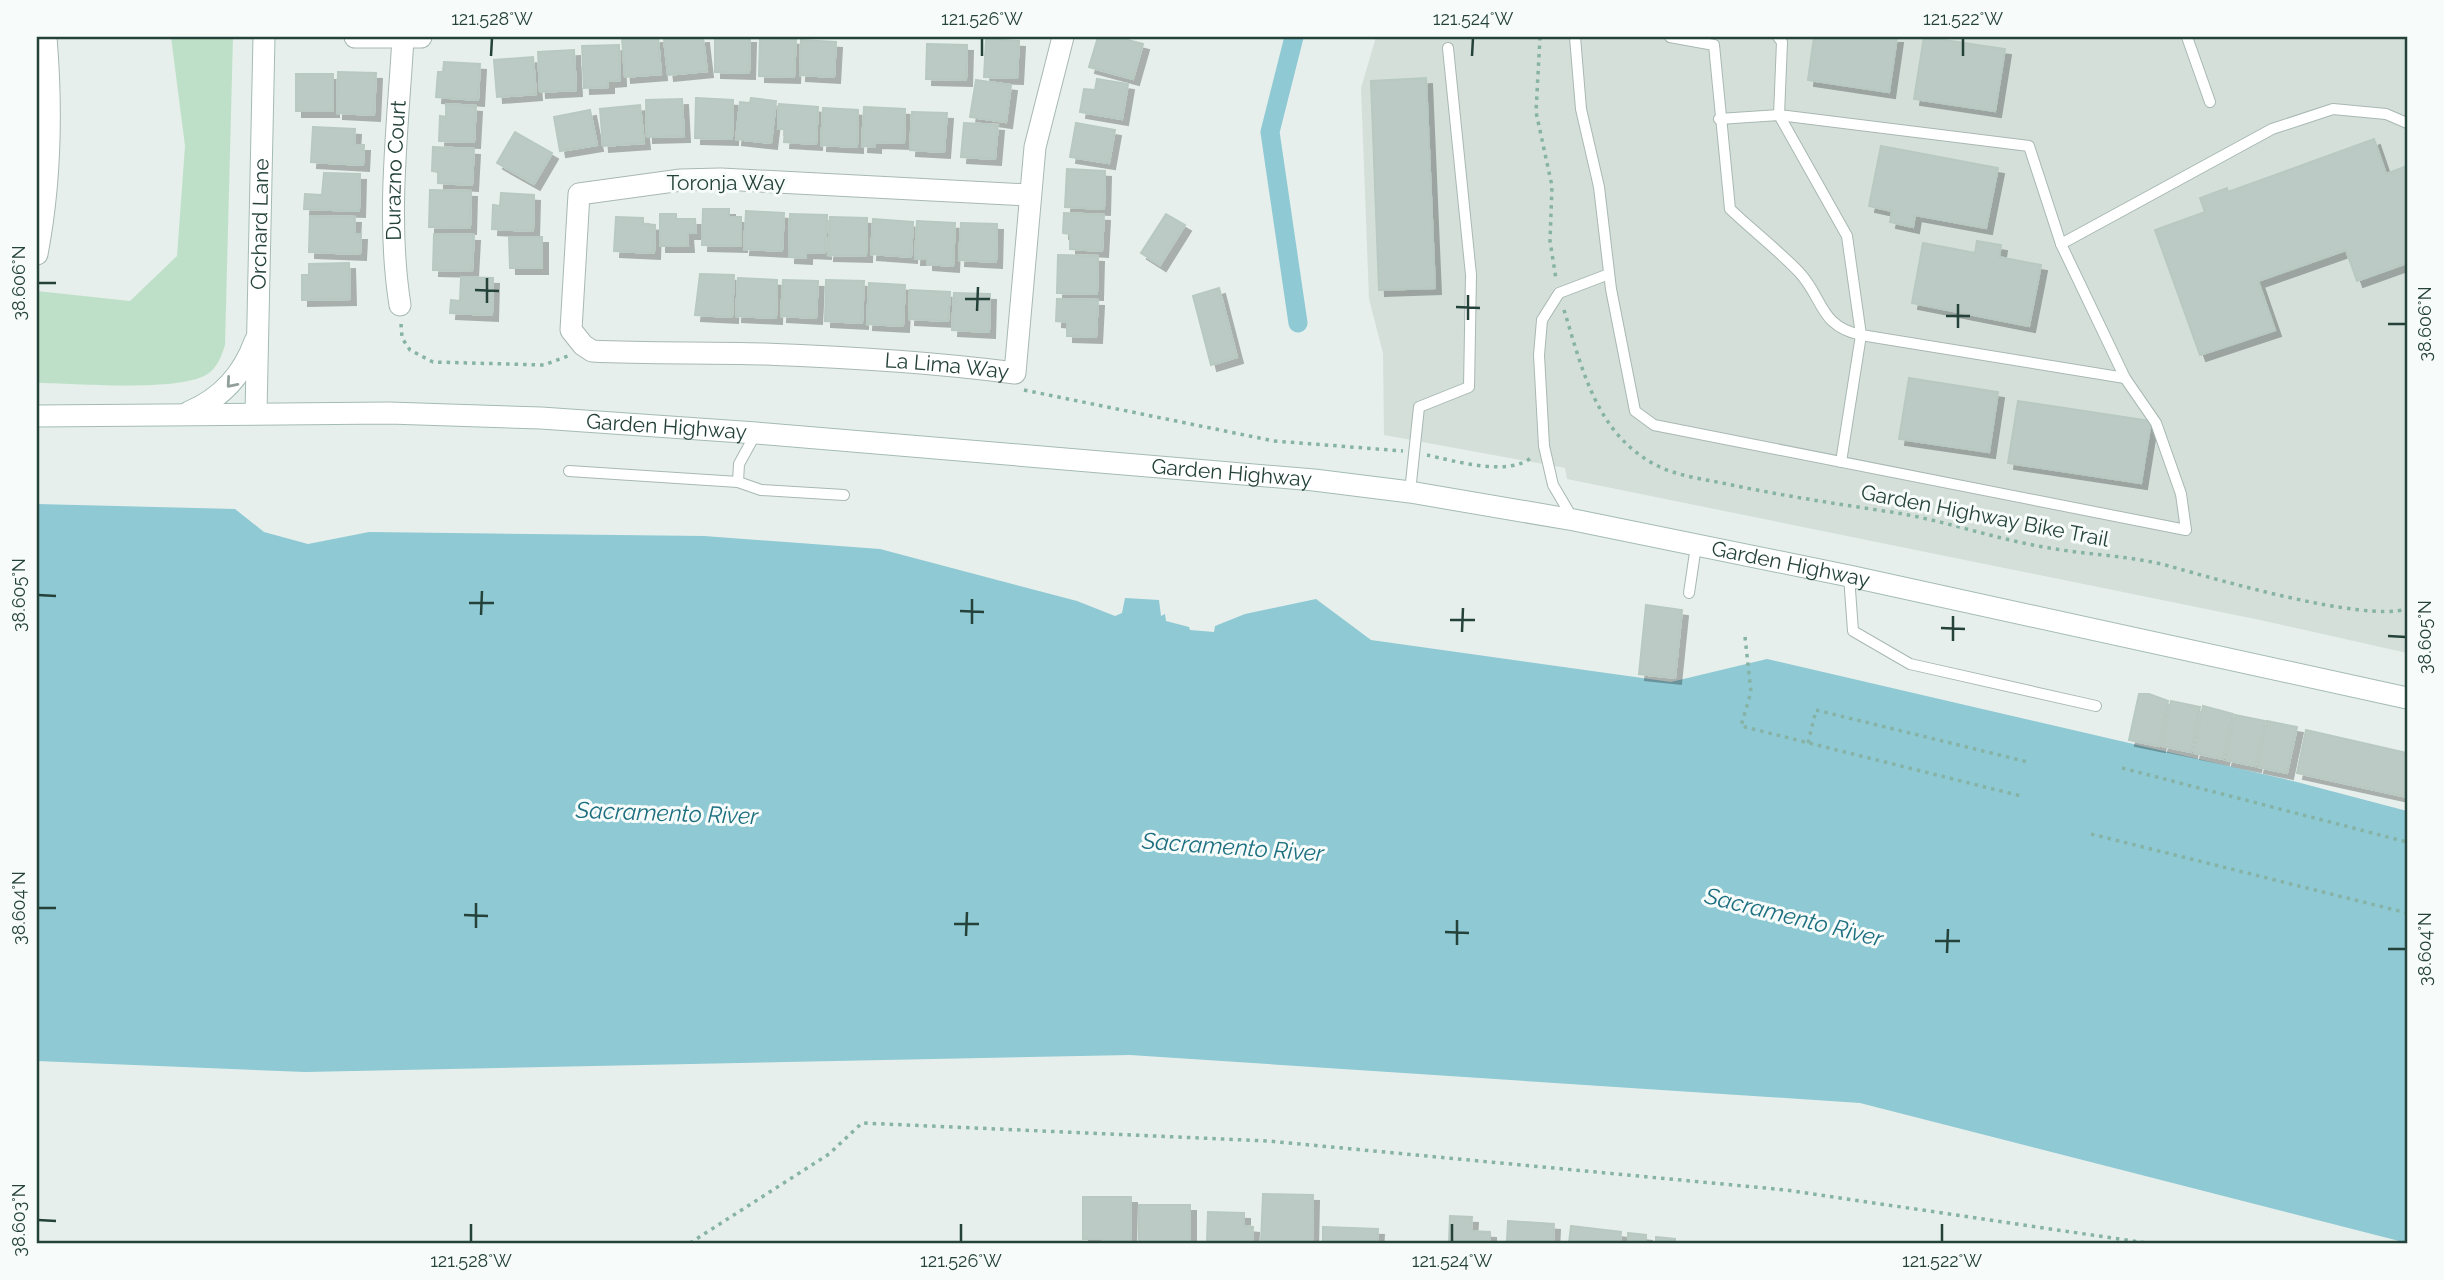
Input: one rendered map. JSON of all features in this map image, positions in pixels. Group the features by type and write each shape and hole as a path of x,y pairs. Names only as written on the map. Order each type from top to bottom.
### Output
{"street":[{"path":"37,254 44,149 46,37"},
{"name":"Orchard Lane","path":"256,413 264,37"},
{"path":"355,37 421,37"},
{"name":"La Lima Way","path":"577,350 675,355 764,354 962,366 1015,373 1035,147 1063,37"},
{"name":"Durazno Court","path":"400,304 394,271 393,225 403,38"},
{"name":"Toronja Way","path":"577,350 571,330 579,194 681,180 721,179 1029,195"},
{"path":"183,414 221,395 239,374 258,333"},
{"name":"Garden Highway","path":"37,416 256,413 541,418 1291,477 1410,492 1574,520 1849,576 2407,698"}],"lane":[{"path":"1575,37 1581,109 1600,187 1609,274 1635,411 1654,425 2186,530 2181,494 2156,423 2125,378 2060,244 2029,146 1779,114 1719,119"},
{"path":"1670,37 1714,45 1719,119 1730,209 1798,271 1815,294 1823,314 1842,331 2125,378"},
{"path":"1795,37 1780,39 1779,114 1847,236 1861,335 1841,462"},
{"path":"2187,37 2210,102"},
{"path":"1410,492 1419,407 1469,387 1471,275 1448,48"},
{"path":"2060,244 2272,129 2333,109 2386,114 2407,122"},
{"path":"1574,520 1553,485 1544,446 1539,355 1542,320 1559,293 1609,274"},
{"path":"738,482 739,464 756,433"},
{"path":"569,471 738,482 761,490 844,495"},
{"path":"1689,593 1696,546"},
{"path":"1849,576 1853,631 1910,664 2096,706"}],"path":[{"name":"Garden Highway Bike Trail","path":"1540,37 1536,112 1552,186 1551,254 1559,293 1588,388 1611,427 1624,441 1655,464 1682,474 1799,499 1899,513 2044,547 2146,560 2222,581 2364,611 2407,609"},
{"path":"402,332 410,350 433,362 544,365 577,350"},
{"path":"1015,373 1025,391 1274,441 1415,453 1483,466 1524,464 1544,446"},
{"path":"1745,636 1751,692 1741,726 2021,796"},
{"path":"1808,743 1816,710 2028,761"},
{"path":"2122,768 2407,842"},
{"path":"2091,834 2407,913"},
{"path":"690,1243 829,1154 862,1124 1295,1144 1786,1190 2146,1243"}],"shaded area":[{"path":"1376,37 2407,37 2407,653 2260,620 1567,479 1565,468 1384,435 1383,353 1369,299 1361,88"}],"green space":[{"path":"171,37 233,37 223,353 209,373 176,383 127,386 37,383 37,291 130,301 177,256 185,146"}],"water":[{"name":"Sacramento River","path":"37,504 235,509 264,532 308,544 369,532 704,536 880,549 1077,601 1115,616 1122,613 1125,598 1159,600 1161,616 1165,614 1166,621 1189,627 1190,630 1214,632 1215,626 1245,614 1316,599 1371,640 1671,682 1767,659 2293,781 2407,811 2407,1243 1860,1103 1130,1055 305,1072 37,1061"}],"building":[{"path":"658,37 661,74 625,77 622,38"},
{"path":"703,37 707,71 668,75 664,39"},
{"path":"715,37 750,37 749,73 715,72"},
{"path":"760,37 796,39 794,77 759,76"},
{"path":"1098,37 1116,37 1143,44 1133,79 1089,67"},
{"path":"1814,37 1897,37 1889,92 1808,80"},
{"path":"1924,37 2005,49 1995,111 1914,99"},
{"path":"986,39 1019,41 1017,78 984,77"},
{"path":"801,40 836,42 834,77 800,75"},
{"path":"927,44 967,45 966,80 926,79"},
{"path":"619,45 620,80 608,81 608,87 584,88 582,46"},
{"path":"574,50 576,90 540,92 538,52"},
{"path":"533,57 536,94 497,97 494,60"},
{"path":"444,62 480,64 478,100 436,97 438,72 443,72"},
{"path":"338,72 376,73 374,115 337,113"},
{"path":"296,74 333,74 333,111 296,111"},
{"path":"1426,78 1435,288 1379,290 1371,81"},
{"path":"1097,79 1128,84 1122,119 1080,112 1084,89 1095,90"},
{"path":"976,80 1011,85 1006,122 970,117"},
{"path":"696,98 733,100 732,139 695,138"},
{"path":"751,98 776,101 771,143 736,139 740,102 750,103"},
{"path":"682,99 684,136 647,137 646,100"},
{"path":"446,104 476,106 474,142 439,141 440,116 446,117"},
{"path":"779,104 818,107 816,144 784,142 785,129 778,129"},
{"path":"640,105 644,143 603,146 600,109"},
{"path":"864,107 905,109 904,143 875,142 875,147 862,146"},
{"path":"823,108 858,110 857,147 821,145"},
{"path":"590,110 597,145 560,151 554,117"},
{"path":"912,112 947,113 944,152 910,150"},
{"path":"964,123 998,125 995,159 961,157"},
{"path":"1076,123 1115,130 1109,163 1070,157"},
{"path":"313,127 355,129 354,145 364,145 363,165 311,162"},
{"path":"515,132 552,153 534,184 497,163"},
{"path":"2374,139 2386,174 2407,166 2407,263 2357,281 2346,250 2258,281 2275,330 2200,355 2155,230 2205,212 2200,198 2227,188 2228,192"},
{"path":"1881,146 1998,168 1986,228 1915,215 1913,227 1890,222 1892,211 1869,206"},
{"path":"433,147 474,149 472,185 438,183 438,172 432,171"},
{"path":"1067,169 1105,171 1104,209 1065,207"},
{"path":"324,173 360,174 359,211 304,209 305,194 322,195"},
{"path":"430,190 471,191 470,228 429,227"},
{"path":"501,193 534,195 533,231 492,229 493,205 500,206"},
{"path":"703,209 729,209 729,217 741,217 741,246 702,245"},
{"path":"746,211 784,213 782,251 744,249"},
{"path":"1064,213 1104,215 1102,251 1070,249 1070,234 1063,233"},
{"path":"660,214 676,214 676,219 695,219 696,233 687,233 688,246 660,246"},
{"path":"790,214 827,215 825,253 806,252 806,258 789,257"},
{"path":"1166,214 1185,225 1160,265 1141,253"},
{"path":"310,216 355,217 354,234 361,234 360,254 309,252"},
{"path":"616,217 643,218 643,224 655,225 654,253 614,251"},
{"path":"830,217 867,218 866,256 828,255"},
{"path":"873,219 913,222 911,257 871,254"},
{"path":"917,221 955,223 953,266 927,264 927,259 915,259"},
{"path":"961,223 997,224 996,262 959,260"},
{"path":"434,234 474,235 472,271 433,270"},
{"path":"509,237 542,237 542,268 510,268"},
{"path":"1977,241 2001,245 1999,257 2041,265 2029,326 1912,303 1923,243 1975,253"},
{"path":"1058,255 1098,256 1097,294 1057,293"},
{"path":"349,263 350,299 302,300 302,275 309,275 309,264"},
{"path":"700,274 734,275 732,317 695,315"},
{"path":"461,277 493,278 492,315 450,313 451,300 460,301"},
{"path":"738,278 777,280 776,318 736,316"},
{"path":"783,280 818,281 816,318 781,316"},
{"path":"826,280 864,281 862,323 825,321"},
{"path":"869,283 905,285 903,326 867,324"},
{"path":"1219,288 1237,357 1211,365 1193,296"},
{"path":"910,290 950,292 948,321 909,319"},
{"path":"954,293 990,294 989,332 952,330"},
{"path":"1057,299 1098,300 1096,337 1067,336 1067,322 1056,321"},
{"path":"1909,378 1998,392 1989,452 1899,439"},
{"path":"2018,401 2151,421 2141,483 2008,463"},
{"path":"1646,605 1682,610 1675,678 1639,674"},
{"path":"2139,694 2149,694 2168,701 2159,746 2129,740"},
{"path":"2171,701 2200,707 2191,752 2162,746"},
{"path":"2203,706 2233,714 2223,759 2194,753"},
{"path":"2235,715 2265,721 2255,766 2226,760"},
{"path":"2267,721 2297,727 2287,773 2258,767"},
{"path":"2306,730 2407,753 2407,797 2297,773"},
{"path":"1263,1194 1313,1195 1312,1243 1261,1243"},
{"path":"1083,1197 1131,1197 1130,1243 1102,1243 1102,1239 1083,1239"},
{"path":"1139,1205 1190,1205 1190,1243 1139,1243"},
{"path":"1208,1212 1244,1213 1244,1226 1253,1227 1252,1243 1207,1243"},
{"path":"1450,1216 1472,1217 1471,1231 1490,1232 1490,1243 1449,1243"},
{"path":"1508,1221 1554,1224 1553,1243 1507,1241"},
{"path":"1571,1226 1621,1232 1620,1243 1569,1243"},
{"path":"1323,1227 1378,1229 1377,1243 1323,1243"},
{"path":"1628,1233 1646,1235 1646,1243 1628,1243"},
{"path":"1656,1237 1675,1239 1675,1243 1656,1243"}],"waterway":[{"path":"1294,37 1270,132 1298,323"}]}
